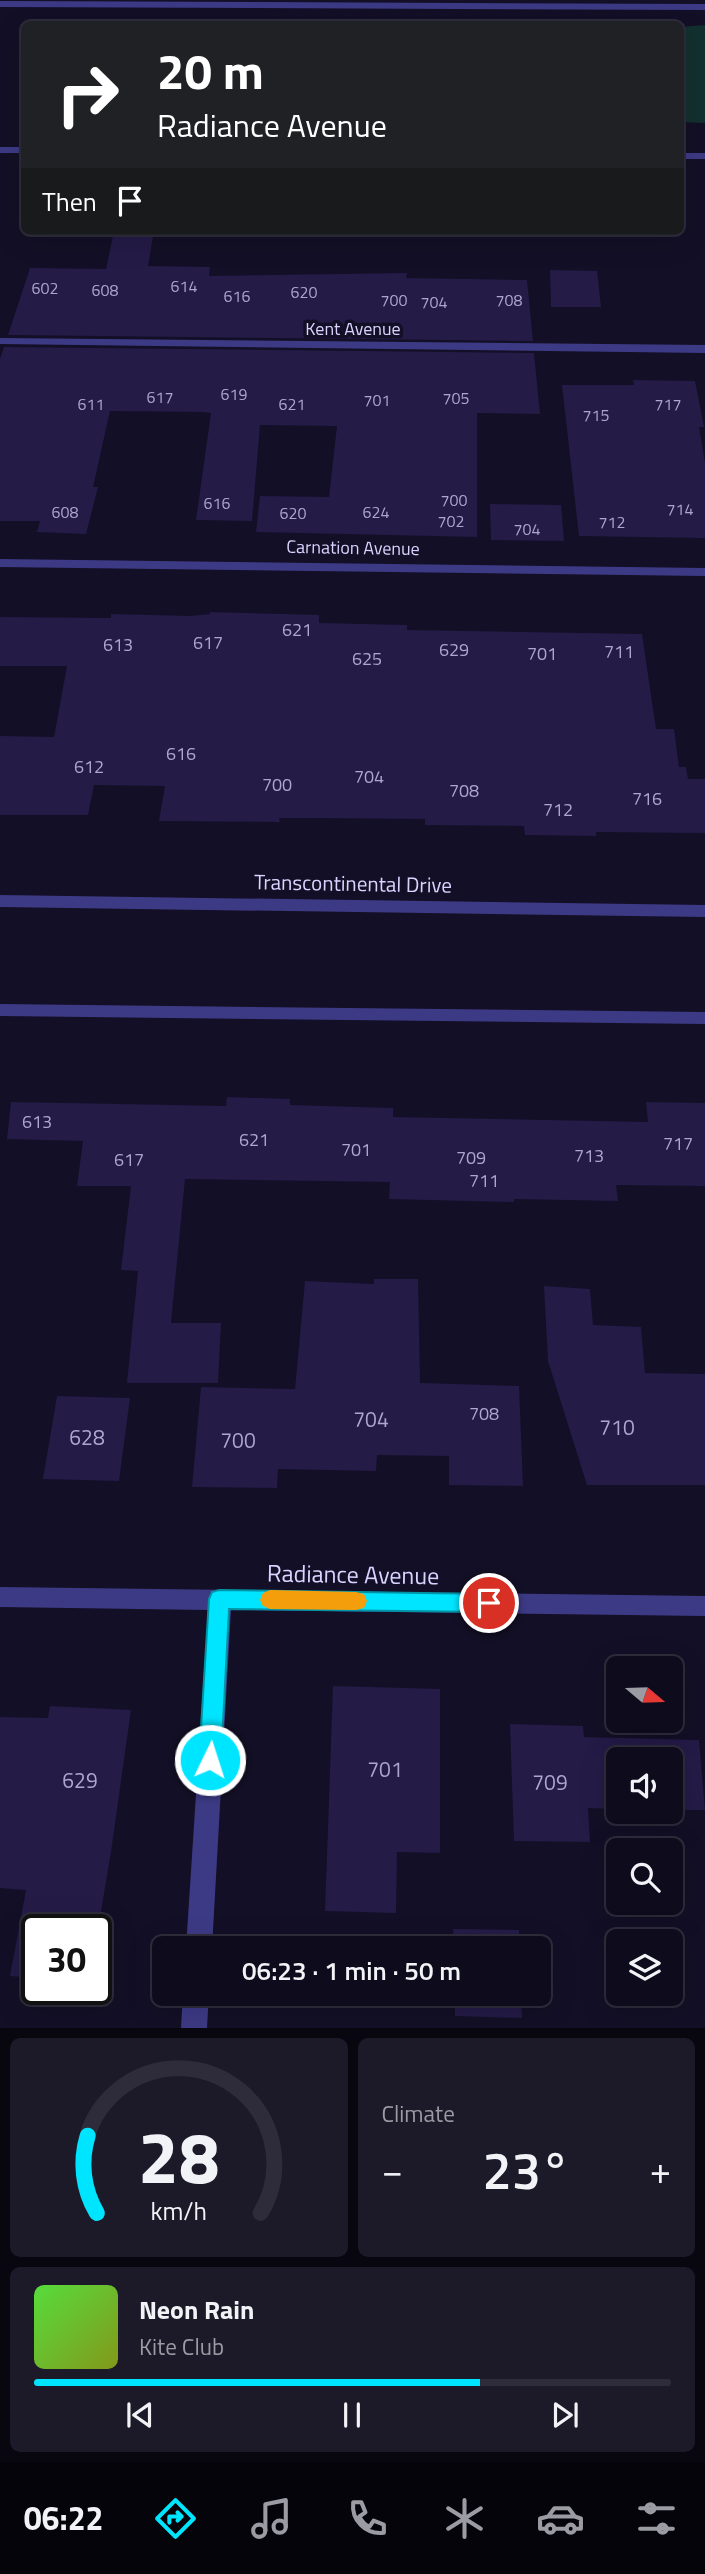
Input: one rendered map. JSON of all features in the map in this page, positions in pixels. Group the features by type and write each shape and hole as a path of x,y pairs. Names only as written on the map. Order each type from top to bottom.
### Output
{"street":[{"path":"0,4 294,3 705,7"},
{"path":"0,150 21,150"},
{"path":"684,156 705,156"},
{"name":"Kent Avenue","path":"0,341 705,349"},
{"name":"Carnation Avenue","path":"0,564 705,572"},
{"name":"Transcontinental Drive","path":"0,901 705,911"},
{"path":"0,1010 705,1018"},
{"name":"Radiance Avenue","path":"0,1597 705,1606"},
{"path":"200,1936 219,1599"},
{"path":"194,2028 195,2006"}],"green space":[{"path":"705,25 705,123 684,122 684,27"}],"building":[{"path":"113,235 153,235 148,266 210,267 209,276 407,273 406,278 527,280 533,341 8,335 30,268 106,269"},
{"path":"550,270 597,271 601,307 551,307"},
{"path":"4,347 534,353 540,414 477,413 477,537 256,532 260,496 329,497 337,426 260,425 252,521 196,520 211,413 203,412 110,411 93,487 98,487 86,534 37,532 40,521 0,521 0,359"},
{"path":"633,380 695,381 704,427 699,427 705,463 705,538 579,536 562,385 634,385"},
{"path":"490,504 561,505 564,541 491,540"},
{"path":"210,612 319,615 319,623 407,625 407,630 642,634 656,729 674,729 679,767 686,767 688,779 705,779 705,833 596,832 596,836 525,835 524,826 425,825 425,819 159,821 165,786 94,785 88,815 0,815 0,736 54,737 67,666 0,666 0,617 111,618 111,614 190,616"},
{"path":"227,1097 290,1099 290,1105 393,1108 393,1117 648,1122 646,1102 705,1103 705,1186 616,1185 618,1201 514,1199 514,1202 389,1199 390,1182 185,1179 171,1323 221,1323 218,1383 127,1383 138,1271 121,1270 131,1186 77,1186 83,1141 7,1139 11,1102 226,1106"},
{"path":"374,1279 418,1279 420,1383 519,1386 523,1486 449,1485 449,1456 377,1455 376,1471 278,1469 277,1488 192,1487 201,1387 295,1389 305,1281 374,1284"},
{"path":"544,1286 590,1289 593,1325 641,1327 645,1373 705,1374 705,1485 587,1485 548,1361"},
{"path":"57,1396 130,1398 119,1481 43,1479"},
{"path":"333,1686 440,1689 440,1853 397,1852 396,1913 325,1911"},
{"path":"50,1706 131,1710 101,1914 22,1914 26,1890 0,1888 0,1717 48,1718"},
{"path":"510,1724 583,1726 584,1737 699,1740 705,1810 683,1810 683,1747 606,1747 606,1809 588,1808 590,1842 514,1841"},
{"path":"21,1917 21,1977 10,1976"},
{"path":"453,1929 519,1930 519,1936 453,1936"},
{"path":"455,2006 522,2006 522,2018 455,2016"}],"slow traffic":[{"path":"270,1600 356,1601"}],"route":[{"path":"210,1760 219,1599 489,1603"}]}
